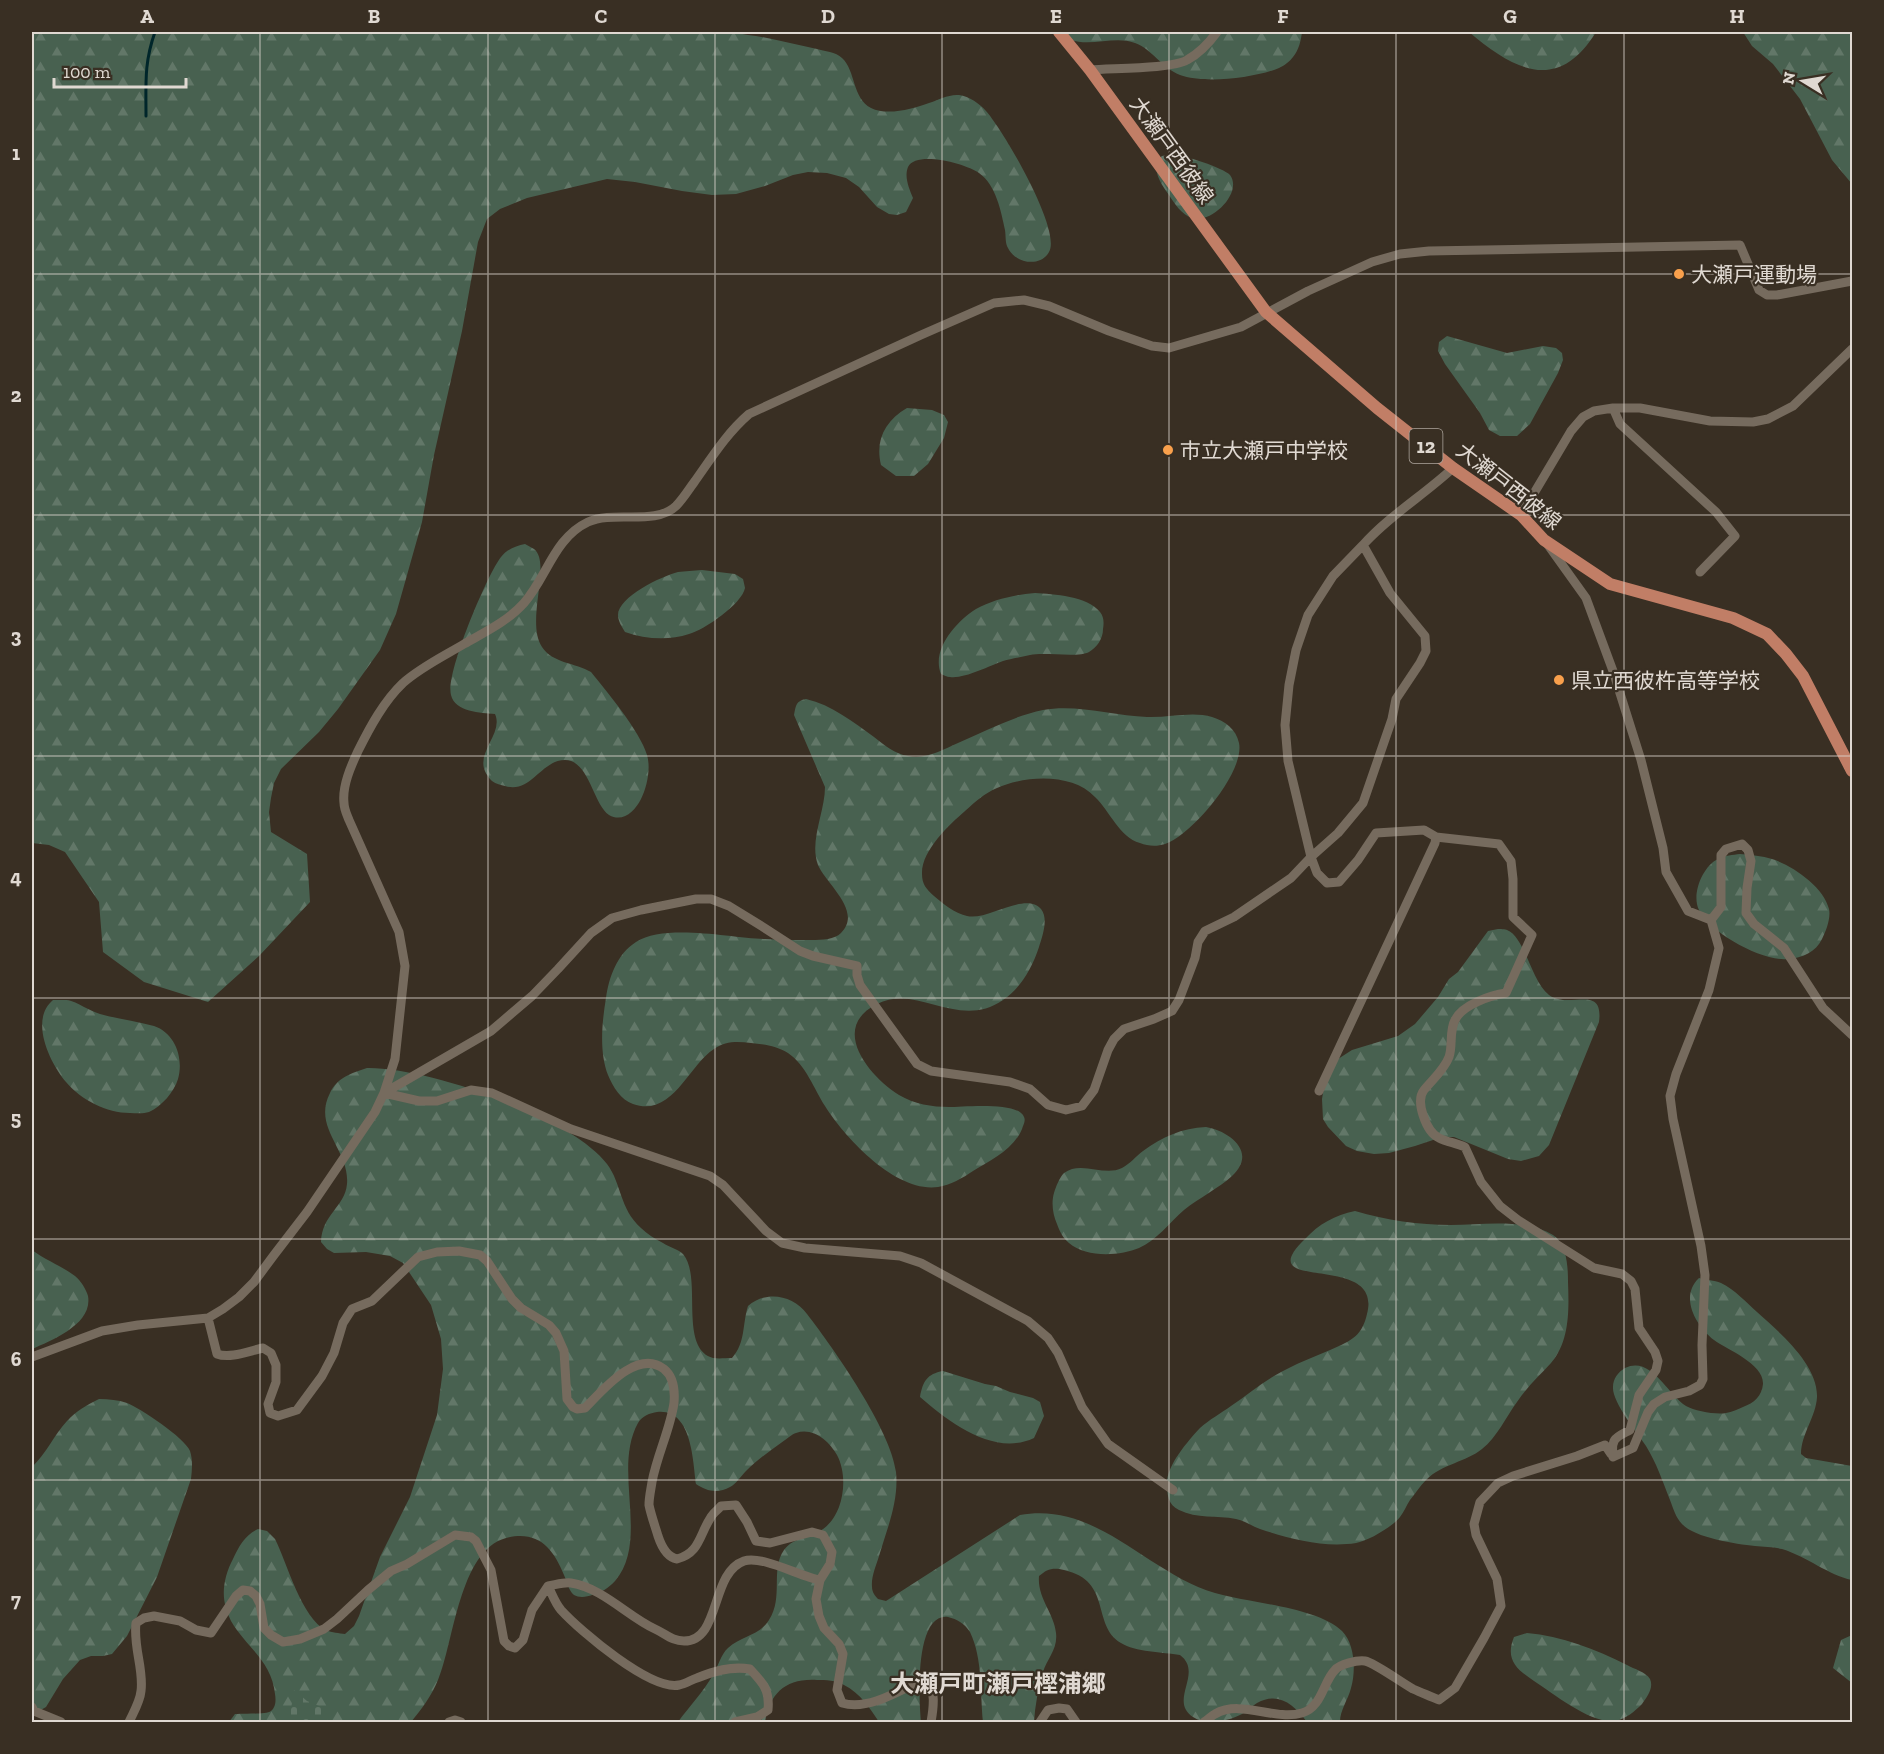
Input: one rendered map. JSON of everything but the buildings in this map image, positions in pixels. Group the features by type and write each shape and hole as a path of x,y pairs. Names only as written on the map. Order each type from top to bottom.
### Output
{"main road":[{"name":"大瀬戸西彼線","path":"1059,32 1090,70 1266,312 1377,408 1453,468 1521,514 1544,540 1610,584 1733,618 1767,634 1803,676 1852,771"}],"street":[{"path":"1090,70 1170,65 1186,61 1205,48 1217,32"},
{"path":"32,1357 102,1331 208,1318 239,1298 254,1282 313,1203 375,1112 395,1059 405,966 399,932 349,820 344,803 351,766 362,744 389,698 405,682 501,623 524,604 537,586 557,549 571,534 589,522 600,519 661,515 675,507 732,428 748,414 994,303 1024,300 1049,306 1120,335 1152,346 1169,348 1240,327 1266,312 1372,262 1400,254 1429,250 1740,245 1759,290 1767,295 1852,281"},
{"path":"1521,514 1571,431 1583,417 1594,411 1640,408 1710,421 1753,422 1768,419 1793,406 1852,349"},
{"path":"1613,408 1620,424 1716,512 1735,536 1700,572"},
{"path":"1453,468 1374,532 1333,576 1308,615 1296,650 1289,685 1285,725 1288,760 1311,857 1317,873 1327,883 1339,882 1358,860 1376,833 1424,830 1436,837 1499,844 1510,861 1513,879 1513,916 1532,936 1506,993 1490,995 1464,1010 1455,1019 1450,1056 1441,1072 1422,1092 1421,1106 1425,1121 1437,1138 1465,1147 1481,1182 1500,1206 1594,1268 1623,1274 1631,1281 1635,1289 1639,1328 1655,1352 1658,1361 1656,1370 1639,1395 1630,1430 1616,1437 1612,1444 1613,1456"},
{"path":"1544,540 1586,598 1613,671 1641,760 1664,848 1666,872 1688,911 1711,920"},
{"path":"384,1093 491,1032 539,989 591,933 612,918 696,899 711,899 729,906 800,951 857,966 860,985 917,1064 931,1071 1010,1082 1030,1089 1048,1105 1066,1110 1082,1106 1094,1090 1114,1039 1124,1029 1172,1011 1179,1000 1195,958 1198,942 1205,931 1233,917 1291,878 1338,832 1363,803 1392,718 1396,699 1426,651 1425,636 1390,593 1363,545"},
{"path":"1319,1091 1436,837"},
{"path":"1711,920 1721,907 1721,855 1726,849 1742,844 1748,850 1751,861 1746,913 1754,924 1784,948 1823,1008 1852,1035"},
{"path":"1613,1456 1633,1448 1648,1412 1654,1404 1665,1397 1689,1391 1700,1385 1703,1379 1705,1275 1701,1246 1672,1119 1670,1096 1676,1074 1709,990 1717,959 1719,948 1711,920"},
{"path":"384,1093 419,1101 437,1101 471,1090 492,1093 571,1129 710,1176 723,1185 766,1231 782,1243 805,1248 900,1256 921,1263 1028,1321 1048,1338 1058,1353 1082,1407 1108,1444 1173,1490"},
{"path":"208,1318 217,1354 226,1357 263,1348 271,1353 276,1365 276,1382 268,1404 270,1413 278,1416 297,1410 322,1376 334,1353 343,1323 352,1309 372,1301 418,1257 437,1252 459,1251 480,1255 488,1261 516,1303 549,1325 556,1333 564,1352 567,1399 573,1407 585,1408 625,1371 640,1364 661,1367 669,1374 674,1390 674,1402 667,1432 655,1466 649,1497 649,1506 659,1539 668,1555 677,1559 686,1557 695,1548 710,1518 721,1506 736,1505 756,1541 770,1543 812,1532 824,1535 832,1552 830,1564 820,1580 816,1599 824,1628 839,1644 843,1654 837,1690 842,1703 852,1706 885,1698 928,1677 935,1701 931,1722"},
{"path":"1204,1722 1226,1710 1241,1709 1285,1715 1301,1713 1309,1710 1316,1702 1335,1669 1350,1663 1367,1661 1413,1689 1439,1700 1455,1688 1501,1606 1497,1579 1476,1535 1474,1524 1480,1502 1498,1483 1513,1476 1605,1445 1613,1456"},
{"path":"129,1722 141,1692 135,1637 136,1623 144,1618 154,1616 180,1621 196,1630 211,1633 236,1596 243,1590 250,1591 256,1596 260,1604 264,1628 271,1635 283,1642 300,1639 324,1629 338,1619 391,1571 455,1535 471,1537 476,1541 492,1570 504,1641 515,1648 523,1640 532,1610 548,1586 569,1583 585,1588 597,1593 650,1628 672,1639 686,1641 699,1637 703,1632 710,1620 727,1574 744,1561 774,1564 808,1578 820,1580"},
{"path":"548,1586 561,1609 594,1639 636,1670 663,1683 678,1685 710,1673 736,1667 750,1669 761,1681 769,1695 768,1710 757,1718 735,1722"},
{"path":"32,1707 34,1711 61,1722"},
{"path":"1040,1722 1048,1710 1059,1708 1067,1709 1076,1722"},
{"path":"449,1722 455,1720 461,1722"}],"green space":[{"path":"32,32 732,32 778,40 830,52 842,58 850,70 860,98 865,104 877,110 892,112 908,109 955,95 967,97 977,103 986,111 1005,138 1029,180 1047,223 1051,240 1049,252 1045,257 1034,262 1016,257 1007,246 994,191 985,178 973,169 931,159 913,162 908,167 907,179 913,198 906,212 897,215 889,214 877,207 859,187 846,178 827,173 808,172 736,194 712,195 607,179 527,198 500,209 487,219 478,242 422,522 396,614 380,650 338,709 319,732 281,769 274,783 269,812 271,832 307,854 310,902 259,956 208,1002 144,982 103,952 99,902 65,852 49,845 32,843"},
{"path":"1055,32 1302,32 1295,54 1281,67 1257,75 1230,79 1202,79 1190,78 1174,72 1135,43 1120,40 1079,42"},
{"path":"1469,32 1596,32 1581,51 1566,64 1551,69 1535,70 1502,57"},
{"path":"1743,32 1852,32 1852,184 1832,160 1800,99 1773,64 1752,46"},
{"path":"1173,154 1194,159 1230,175 1233,182 1229,198 1216,212 1200,219 1192,218 1176,205 1161,183 1156,166 1156,161 1162,156"},
{"path":"1447,336 1507,353 1543,346 1556,348 1562,353 1563,360 1558,373 1530,424 1517,436 1500,436 1489,430 1438,351 1439,342"},
{"path":"907,408 932,410 944,415 948,422 944,438 928,464 914,476 896,476 881,465 879,447 888,425"},
{"path":"525,544 534,549 539,556 540,580 536,623 542,647 558,660 591,672 630,723 647,755 647,783 643,794 635,808 624,817 609,815 599,802 580,767 573,762 557,761 529,781 514,787 492,781 485,772 483,764 497,722 495,714 463,708 453,701 451,684 454,667 486,583 503,554"},
{"path":"702,570 735,574 743,579 745,588 742,594 722,616 696,632 673,638 649,638 625,632 618,615 625,601 642,588 671,574"},
{"path":"1035,593 1079,599 1094,607 1101,614 1104,622 1102,636 1097,645 1084,654 1030,655 1003,661 962,676 949,677 941,674 939,665 943,646 954,628 969,614 997,600"},
{"path":"806,699 825,705 842,715 894,751 914,757 940,751 1021,716 1043,710 1069,708 1147,717 1204,715 1229,726 1239,743 1239,755 1234,770 1214,801 1189,828 1165,844 1149,845 1133,840 1120,830 1100,803 1086,789 1062,780 1049,779 1021,781 993,790 973,804 937,839 926,856 922,874 925,886 937,899 949,908 967,916 976,916 1026,903 1034,904 1041,909 1045,923 1039,947 1029,970 1015,990 1003,1000 986,1008 970,1011 908,999 892,999 877,1004 863,1014 856,1026 855,1038 866,1064 887,1087 899,1095 917,1103 936,1106 1001,1107 1020,1112 1024,1117 1022,1129 1013,1143 994,1159 943,1186 922,1187 905,1181 873,1161 834,1119 800,1064 788,1053 779,1049 741,1042 722,1044 705,1057 669,1097 658,1104 647,1106 633,1104 621,1096 612,1084 605,1066 602,1047 609,982 619,959 636,942 648,936 681,932 775,940 814,940 838,936 847,925 846,907 822,872 816,856 816,836 825,787 794,715 797,704"},
{"path":"1740,854 1780,862 1806,878 1821,893 1829,909 1829,916 1822,939 1812,951 1803,956 1788,959 1765,956 1725,936 1705,919 1699,910 1696,896 1703,874 1718,859"},
{"path":"1507,930 1519,941 1537,980 1549,995 1557,999 1591,1000 1596,1003 1599,1010 1599,1022 1549,1145 1539,1156 1521,1161 1508,1159 1454,1137 1442,1137 1389,1153 1374,1154 1346,1146 1323,1119 1322,1099 1325,1081 1338,1059 1352,1050 1398,1036 1415,1024 1488,931"},
{"path":"53,1000 71,1001 100,1014 154,1026 167,1034 179,1055 180,1071 174,1089 167,1098 149,1112 121,1112 95,1104 72,1088 54,1064 44,1041 43,1019 46,1008"},
{"path":"367,1068 424,1076 496,1098 531,1112 589,1146 612,1172 634,1220 651,1236 683,1254 689,1265 691,1279 693,1327 696,1341 702,1352 713,1358 732,1358 742,1340 748,1306 763,1298 771,1296 787,1299 807,1314 860,1390 892,1455 896,1472 896,1494 892,1515 872,1579 873,1591 878,1599 886,1601 1020,1515 1048,1514 1073,1518 1098,1528 1190,1583 1229,1597 1316,1616 1342,1631 1352,1650 1354,1674 1340,1722 1307,1722 1291,1705 1279,1699 1257,1703 1231,1719 1211,1722 1198,1720 1186,1710 1184,1703 1189,1670 1180,1655 1141,1650 1121,1643 1106,1626 1096,1593 1089,1584 1079,1576 1064,1570 1053,1569 1039,1576 1041,1591 1055,1626 1056,1639 1041,1678 1034,1722 983,1722 979,1665 974,1642 966,1627 948,1617 937,1620 929,1629 924,1643 920,1678 921,1722 879,1722 864,1701 850,1688 834,1681 806,1680 788,1685 775,1695 765,1722 678,1722 709,1681 726,1651 733,1644 755,1633 769,1620 776,1602 778,1566 784,1550 797,1540 819,1531 833,1518 841,1501 843,1481 840,1461 830,1445 820,1436 802,1432 792,1435 765,1455 730,1487 712,1491 696,1484 692,1450 684,1427 677,1418 669,1413 657,1412 646,1415 638,1423 631,1442 628,1462 630,1546 625,1564 615,1581 607,1588 588,1596 574,1595 560,1565 543,1543 527,1537 506,1538 490,1546 478,1560 468,1579 438,1680 426,1702 411,1722 229,1722 235,1714 271,1711 275,1701 273,1682 269,1672 237,1630 227,1611 224,1589 226,1577 240,1545 249,1534 258,1529 267,1531 275,1539 302,1603 310,1615 326,1630 345,1634 354,1626 359,1616 380,1557 410,1497 437,1415 443,1369 441,1339 431,1305 403,1263 390,1256 366,1252 334,1253 321,1242 325,1224 342,1199 347,1184 343,1160 325,1117 326,1106 336,1083 350,1074"},
{"path":"1206,1127 1223,1133 1237,1144 1242,1159 1239,1167 1227,1180 1184,1210 1151,1241 1131,1251 1103,1254 1076,1248 1065,1239 1056,1220 1053,1205 1056,1188 1064,1173 1078,1168 1108,1171 1122,1168 1157,1141 1181,1131"},
{"path":"1355,1211 1427,1224 1517,1224 1530,1226 1553,1235 1564,1250 1568,1276 1567,1324 1562,1345 1557,1354 1521,1397 1497,1433 1482,1449 1432,1475 1420,1487 1396,1521 1367,1540 1344,1544 1307,1542 1271,1533 1236,1519 1193,1515 1175,1508 1168,1495 1167,1483 1170,1469 1200,1428 1274,1376 1345,1343 1361,1330 1367,1314 1367,1295 1356,1283 1340,1277 1304,1270 1293,1265 1292,1256 1316,1229 1334,1218"},
{"path":"32,1250 79,1280 88,1296 88,1306 78,1323 69,1330 32,1349"},
{"path":"1699,1278 1721,1283 1740,1296 1786,1339 1811,1373 1816,1385 1817,1397 1814,1412 1803,1439 1801,1454 1806,1458 1852,1466 1852,1580 1843,1578 1782,1549 1727,1542 1706,1537 1688,1529 1676,1516 1646,1446 1616,1401 1613,1387 1615,1379 1622,1370 1634,1365 1651,1371 1679,1401 1700,1411 1728,1413 1757,1398 1763,1384 1758,1370 1707,1334 1692,1311 1690,1294"},
{"path":"943,1371 996,1386 1040,1402 1044,1416 1034,1438 1019,1443 988,1440 944,1417 920,1397 927,1379"},
{"path":"99,1399 127,1403 162,1424 180,1439 191,1454 191,1479 157,1577 127,1636 112,1654 91,1656 80,1660 63,1679 46,1707 32,1715 32,1467 70,1417"},
{"path":"1527,1633 1578,1644 1640,1671 1650,1679 1649,1692 1642,1704 1627,1717 1619,1720 1605,1721 1584,1713 1517,1668 1511,1651 1514,1637"},
{"path":"1852,1635 1852,1683 1833,1668 1841,1640"},
{"path":"294,1690 307,1701 324,1708 328,1722 289,1722"}],"waterway":[{"path":"146,116 147,64 155,32"}],"place":[{"name":"大瀬戸運動場","path":"1679,274"},
{"name":"市立大瀬戸中学校","path":"1168,450"},
{"name":"県立西彼杵高等学校","path":"1559,680"}],"district":[{"name":"大瀬戸町瀬戸樫浦郷","path":"998,1683"}]}
